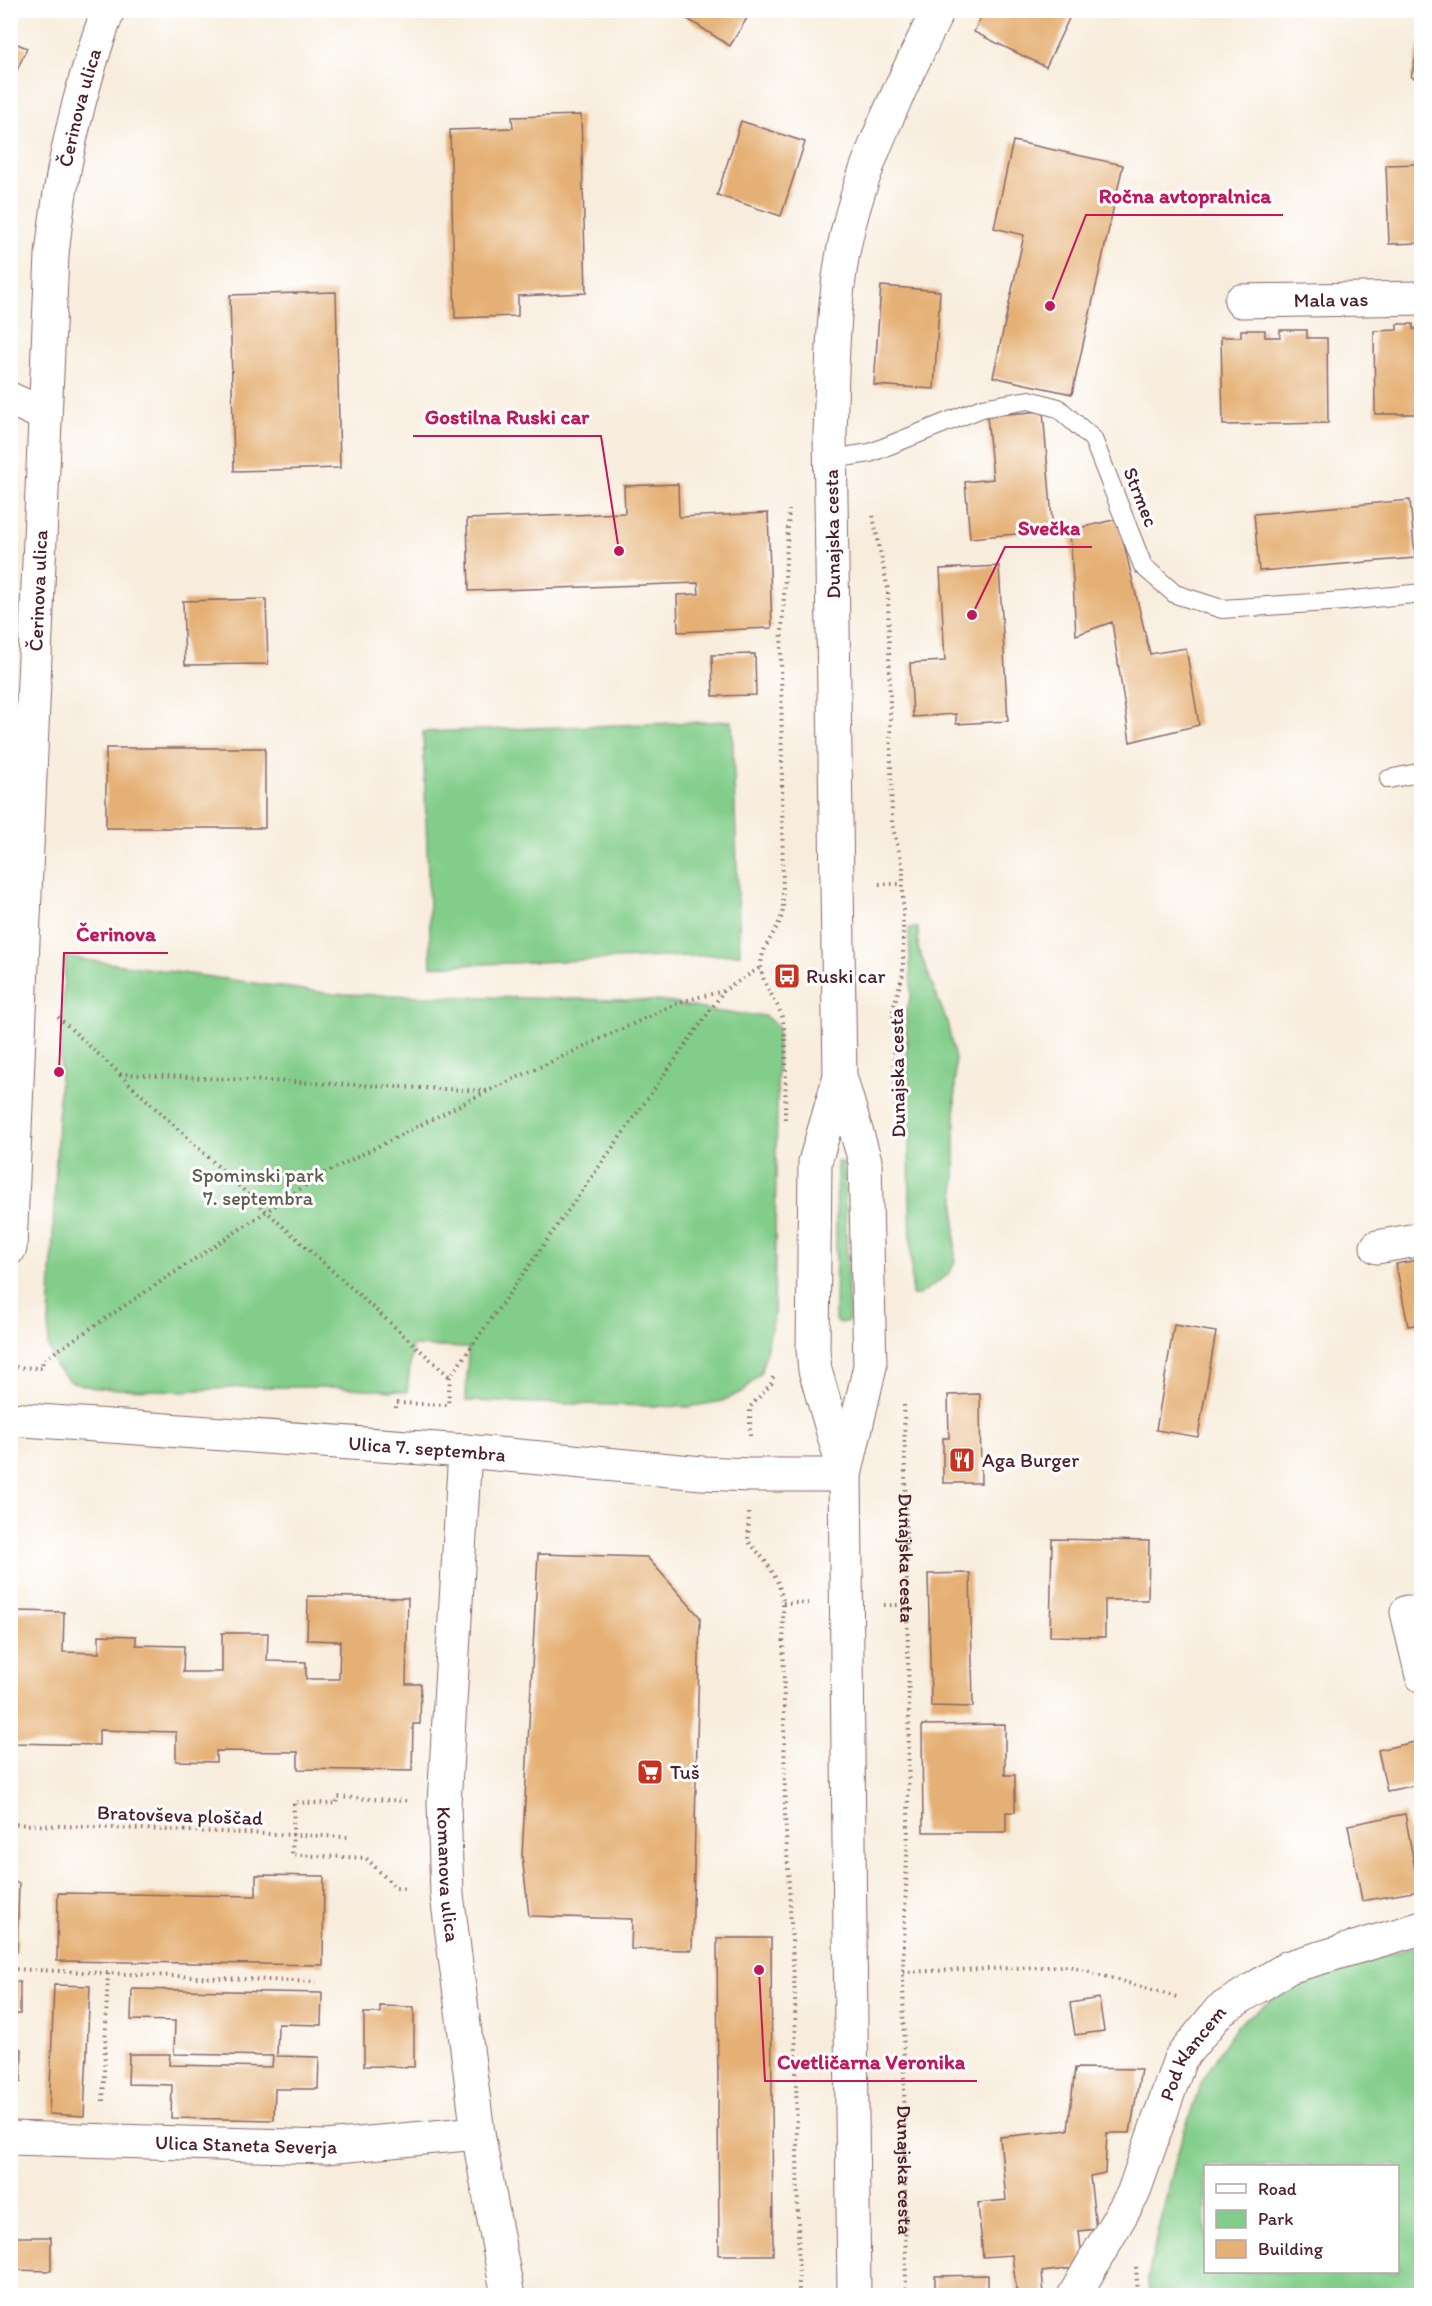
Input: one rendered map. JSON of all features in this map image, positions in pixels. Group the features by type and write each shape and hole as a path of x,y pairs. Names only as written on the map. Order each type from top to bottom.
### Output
{"street":[{"name":"Čerinova ulica","path":"10,1248 16,983 56,217 79,100 87,69 108,10"},
{"name":"Dunajska cesta","path":"854,2295 845,1476 870,1366 865,1161 840,1076 831,459 833,335 840,269 873,152 938,10"},
{"name":"Mala vas","path":"1241,301 1422,298"},
{"path":"10,399 45,415"},
{"name":"Dunajska cesta","path":"840,1076 815,1162 813,1350 815,1370 845,1476"},
{"path":"1377,1247 1422,1239"},
{"name":"Ulica 7. septembra","path":"10,1419 465,1451 702,1473 750,1476 845,1476"},
{"name":"Komanova ulica","path":"465,1451 444,1803 447,1895 478,2133 508,2295"},
{"path":"1407,1612 1422,1676"},
{"name":"Pod klancem","path":"1074,2295 1133,2194 1180,2059 1220,2010 1289,1967 1422,1928"},
{"name":"Ulica Staneta Severja","path":"10,2138 326,2147 478,2133"}],"lane":[{"name":"Strmec","path":"831,459 870,453 982,408 1029,400 1059,408 1093,439 1143,566 1175,594 1222,609 1422,593"},
{"path":"1389,779 1422,772"}],"path":[{"name":"Dunajska cesta","path":"761,967 764,951 778,927 783,910 781,647 790,500"},
{"name":"Dunajska cesta","path":"892,824 903,867 903,974 893,1009 896,1124"},
{"path":"879,885 903,885"},
{"path":"10,1367 42,1368 43,1360 321,1175 488,1091 680,1002 723,992 761,967 766,986 776,1002 783,1021 785,1125"},
{"path":"16,983 120,1074 266,1211 450,1377 723,992"},
{"path":"120,1074 488,1091"},
{"path":"750,1415 750,1407 771,1384 775,1372"},
{"name":"Dunajska cesta","path":"903,1396 909,1738 903,1972 906,2295"},
{"path":"749,1530 748,1541 768,1563 781,1588 783,1603 785,1814 795,1997 799,2295"},
{"path":"444,1803 338,1797 337,1804 294,1802 292,1855 366,1857 396,1888 447,1895"},
{"name":"Bratovševa ploščad","path":"10,1824 349,1837"},
{"path":"903,1972 1069,1966 1220,2010"},
{"path":"10,1969 316,1982"},
{"path":"102,2140 108,1972"}],"green space":[{"path":"732,721 740,954 431,966 423,732"},
{"path":"909,928 918,928 918,948 947,1022 955,1059 955,1260 950,1273 919,1295 912,1295 906,1011 911,996"},
{"name":"Spominski park 7. septembra","path":"65,957 334,994 662,1001 718,1012 765,1016 778,1027 774,1317 761,1372 744,1391 722,1401 689,1407 466,1401 468,1348 412,1346 407,1392 337,1387 246,1387 182,1391 94,1388 70,1381 55,1366 48,1346"},
{"path":"837,1162 844,1165 849,1320 837,1323 835,1320"},
{"path":"1421,1945 1421,2295 1149,2296 1148,2278 1158,2229 1182,2137 1202,2081 1237,2025 1297,1982"}],"building":[{"path":"687,10 752,10 730,46 683,16"},
{"path":"984,10 1073,10 1046,67 974,32"},
{"path":"1422,36 1422,80 1411,77"},
{"path":"10,41 27,48 10,86"},
{"path":"581,115 586,293 518,296 518,316 455,318 450,130 513,128 512,117"},
{"path":"741,121 805,142 781,216 717,195"},
{"path":"1013,141 1123,165 1072,394 993,377 1024,235 994,228"},
{"path":"1422,164 1422,243 1389,244 1386,165"},
{"path":"881,286 940,291 934,389 874,385"},
{"path":"336,292 340,468 234,471 230,295"},
{"path":"1397,324 1413,324 1413,329 1422,329 1422,414 1375,414 1374,331 1397,330"},
{"path":"1241,330 1265,330 1265,337 1280,337 1280,330 1307,330 1307,338 1327,338 1328,423 1223,425 1221,337 1241,337"},
{"path":"1043,411 1053,531 970,538 965,482 993,479 987,416"},
{"path":"678,484 679,517 768,513 772,628 678,632 677,595 699,594 698,583 469,591 467,519 625,513 624,486"},
{"path":"1410,500 1415,558 1259,571 1254,514"},
{"path":"1118,519 1150,654 1186,648 1199,725 1130,742 1112,622 1076,635 1070,530"},
{"path":"999,566 1008,721 956,724 956,714 913,717 910,663 945,661 940,569"},
{"path":"266,599 268,664 185,665 183,601"},
{"path":"755,654 756,695 713,696 712,655"},
{"path":"106,748 265,748 265,828 106,828"},
{"path":"1422,1259 1422,1324 1408,1326 1396,1264"},
{"path":"1174,1325 1216,1332 1198,1437 1156,1430"},
{"name":"Aga Burger","path":"980,1394 981,1483 943,1483 943,1438 949,1438 948,1395"},
{"path":"1052,1539 1149,1541 1148,1600 1105,1600 1105,1637 1050,1636"},
{"path":"538,1554 647,1557 700,1617 692,1950 631,1949 632,1919 529,1916 522,1856"},
{"path":"970,1573 973,1707 931,1706 928,1574"},
{"path":"308,1596 408,1598 406,1684 421,1684 420,1724 413,1724 412,1771 298,1769 298,1752 216,1751 216,1762 176,1761 176,1732 99,1730 99,1745 12,1743 10,1643 14,1643 15,1611 64,1612 63,1652 99,1653 99,1635 136,1636 136,1645 184,1646 183,1672 222,1672 222,1633 268,1633 267,1661 306,1662 306,1679 339,1679 340,1641 307,1640"},
{"path":"1005,1724 1005,1775 1015,1775 1015,1812 1006,1812 1006,1832 923,1832 922,1725"},
{"path":"1415,1742 1422,1769 1422,1784 1387,1791 1378,1750"},
{"path":"1405,1814 1419,1891 1362,1901 1348,1825"},
{"path":"256,1875 324,1876 323,1965 57,1961 58,1893 256,1896"},
{"path":"10,1883 19,1883 17,1952 10,1951"},
{"path":"717,1938 771,1938 773,2255 719,2255"},
{"path":"10,1982 20,1982 20,2014 10,2014"},
{"path":"54,1985 90,1986 84,2116 49,2114"},
{"path":"132,1989 322,1993 321,2025 278,2024 277,2056 319,2057 318,2089 275,2089 274,2120 171,2118 172,2085 128,2084 129,2054 170,2054 169,2065 272,2067 273,2056 174,2054 175,2021 131,2020"},
{"path":"1099,1998 1104,2031 1075,2035 1070,2003"},
{"path":"380,2006 414,2007 414,2067 364,2066 364,2013 380,2013"},
{"path":"10,2049 22,2049 21,2082 10,2081"},
{"path":"1075,2068 1141,2069 1130,2133 1107,2133 1105,2173 1090,2176 1096,2229 1079,2231 1083,2267 1042,2272 1044,2294 1017,2296 1012,2255 983,2257 978,2203 1006,2200 1000,2137 1068,2130"},
{"path":"14,2237 51,2237 51,2271 13,2270"},
{"path":"988,2275 988,2296 935,2296 935,2276"}],"place":[{"name":"Ročna avtopralnica","path":"1050,306"},
{"name":"Gostilna Ruski car","path":"619,551"},
{"name":"Svečka","path":"972,615"},
{"name":"Ruski car","path":"787,976"},
{"name":"Čerinova","path":"59,1072"},
{"name":"Aga Burger","path":"962,1460"},
{"name":"Tuš","path":"650,1772"},
{"name":"Cvetličarna Veronika","path":"759,1970"}]}
